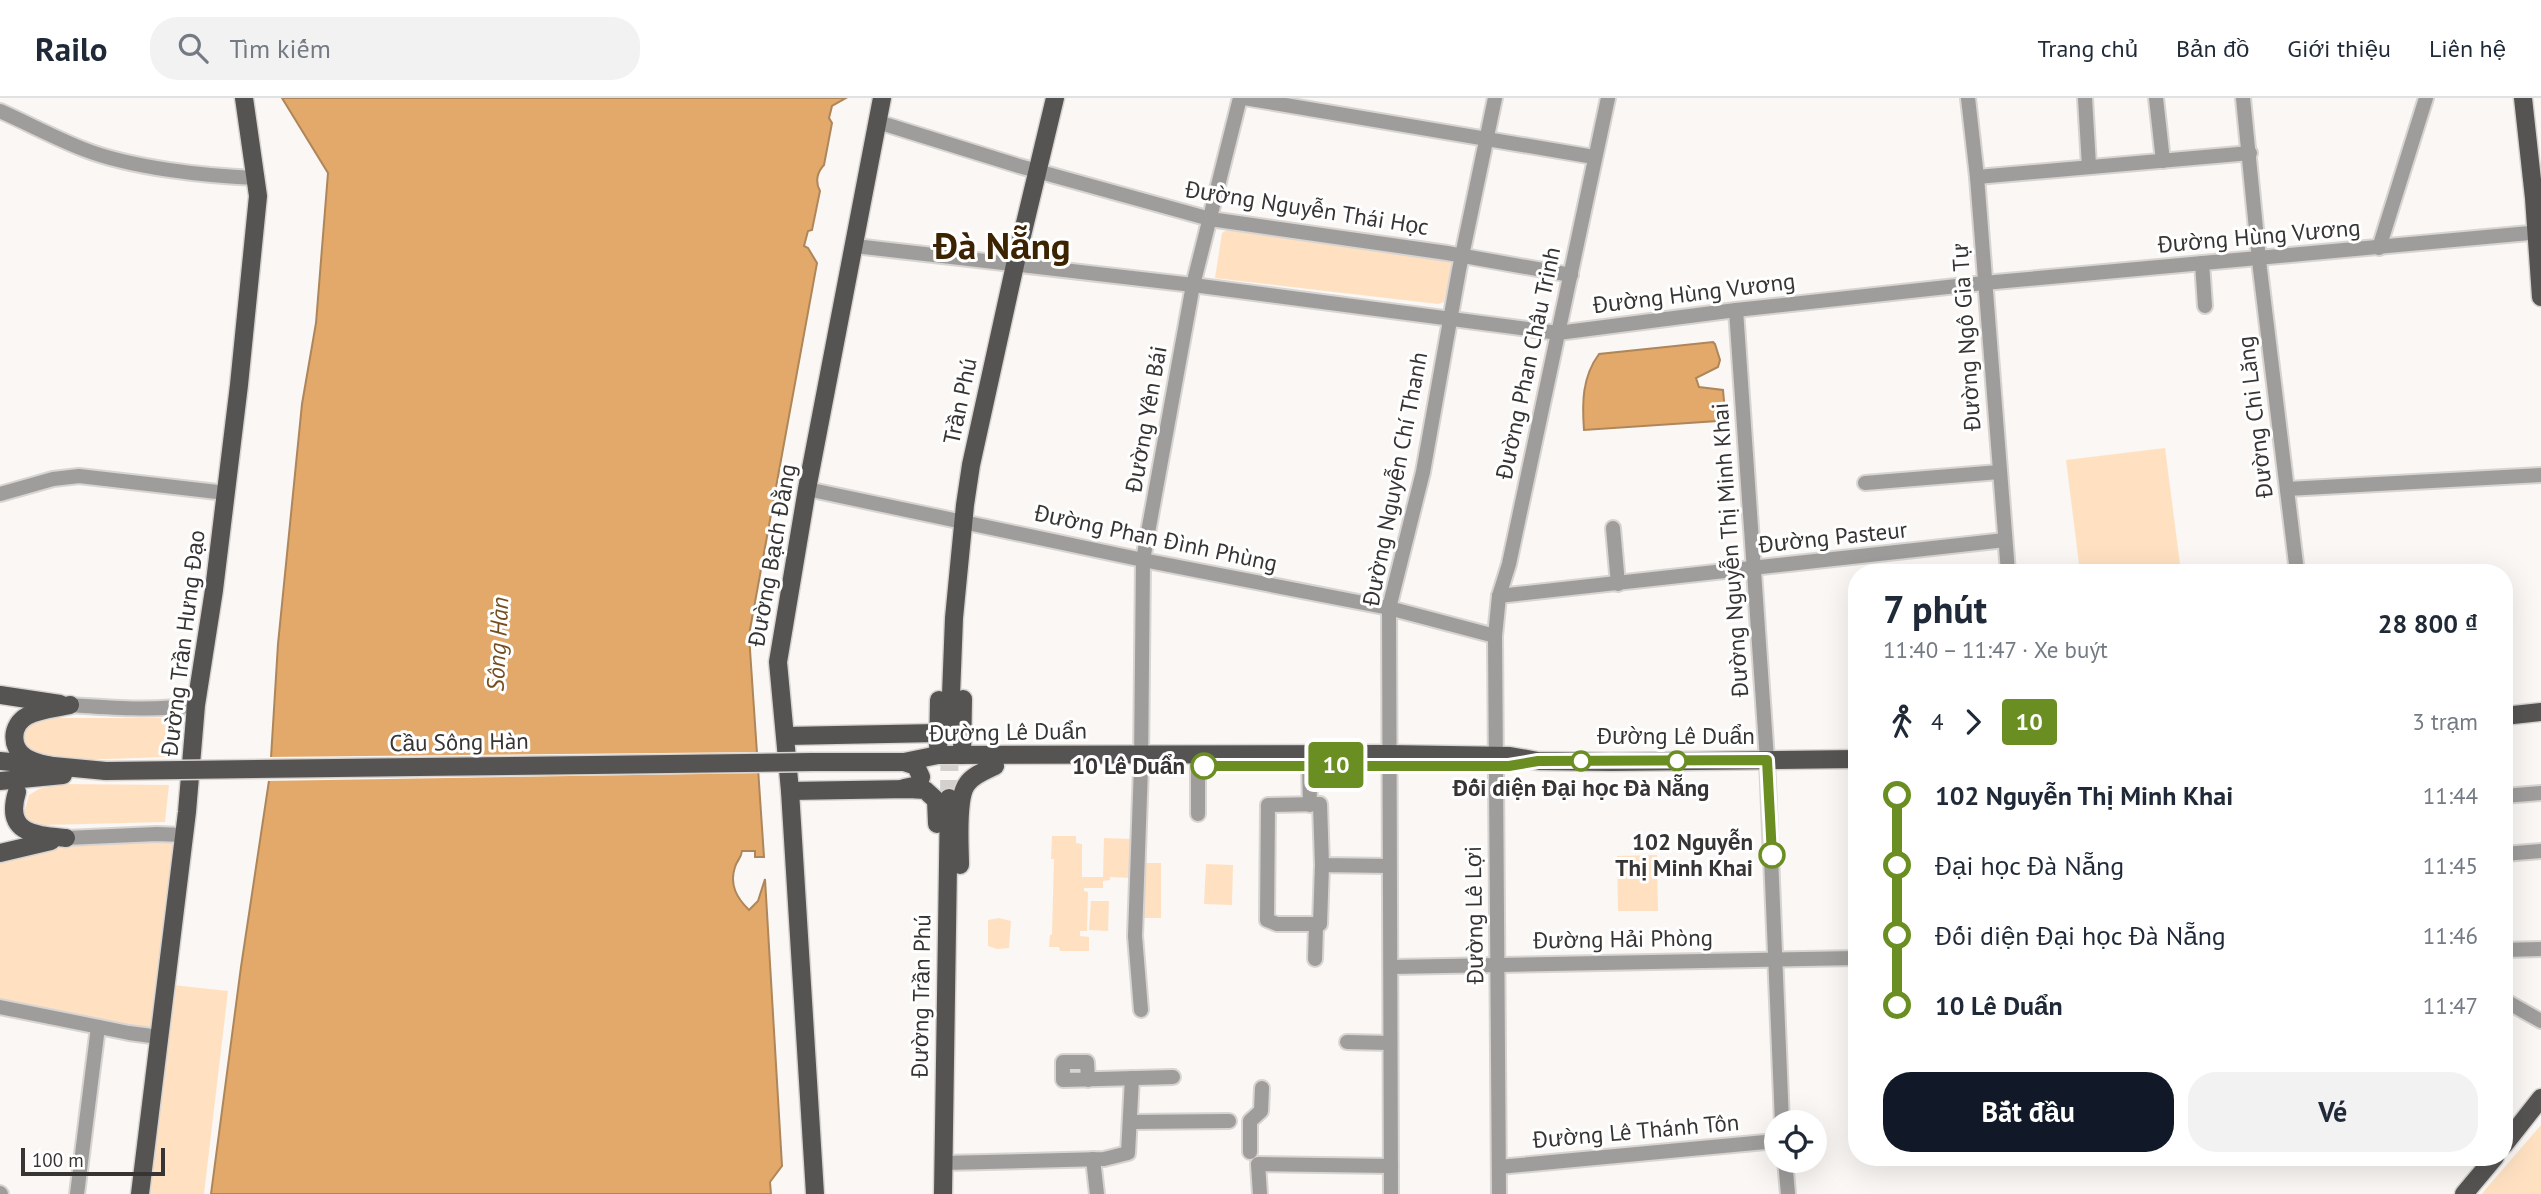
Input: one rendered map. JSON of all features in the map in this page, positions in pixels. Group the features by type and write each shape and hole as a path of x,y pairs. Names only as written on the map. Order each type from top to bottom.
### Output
{"main road":[{"name":"Đường Trần Hưng Đạo","path":"140,1194 196,705 226,493 258,196 244,98"},
{"name":"Đường Bạch Đằng","path":"815,1194 790,791 779,674 780,647 807,489 882,98"},
{"name":"Trần Phú","path":"961,542 973,456 1055,98"},
{"path":"2523,98 2539,232 2541,297"},
{"path":"961,542 945,588 950,727 962,755"},
{"path":"938,755 950,727 968,589 961,542"},
{"path":"0,695 70,705"},
{"path":"56,771 29,760 17,749 16,727 25,717 70,705"},
{"path":"2513,715 2541,712"},
{"path":"786,736 950,727 995,761 972,778 964,788 961,801 957,950 945,1020"},
{"path":"0,729 15,742"},
{"name":"Đường Lê Duẩn","path":"904,762 938,755 962,755 995,761"},
{"name":"Đường Lê Duẩn","path":"904,762 938,766 995,761 1848,759"},
{"name":"Đường Lê Duẩn","path":"1141,761 1198,766 1309,765 1389,760"},
{"name":"Cầu Sông Hàn","path":"0,761 56,771 904,762"},
{"path":"790,791 911,788 920,782 919,769 904,762"},
{"path":"0,809 17,792 56,771"},
{"name":"Cầu Sông Hàn","path":"0,781 56,771"},
{"path":"895,788 925,790 936,800 935,954 945,1020"},
{"path":"17,792 13,809 24,830 32,834 66,838"},
{"name":"Đường Trần Phú","path":"943,1194 949,798"},
{"path":"0,853 66,838"},
{"path":"2513,1134 2541,1098"},
{"path":"2465,1194 2476,1186 2489,1166"}],"street":[{"path":"1242,98 1594,157"},
{"name":"Đường Yên Bái","path":"1141,1010 1135,936 1141,761 1143,561 1194,285 1242,98"},
{"name":"Đường Nguyễn Chí Thanh","path":"1391,1194 1389,608 1423,472 1450,318 1495,98"},
{"name":"Đường Phan Châu Trinh","path":"1495,636 1500,596 1608,98"},
{"name":"Đường Ngô Gia Tự","path":"1968,98 1977,177 2007,564"},
{"path":"2085,98 2089,166"},
{"path":"2156,98 2163,161"},
{"name":"Đường Chi Lăng","path":"2243,98 2296,564"},
{"path":"2379,248 2426,98"},
{"path":"0,111 82,149 106,157 229,177 257,178"},
{"name":"Đường Nguyễn Thái Học","path":"878,122 1210,219 1571,275"},
{"path":"1977,177 2250,153"},
{"name":"Đường Hùng Vương","path":"855,246 1194,285 1558,333 1984,283 2539,232"},
{"path":"2202,263 2205,306"},
{"name":"Đường Nguyễn Thị Minh Khai","path":"1736,310 1767,760 1782,1110"},
{"path":"1865,483 1999,472"},
{"path":"2287,489 2541,475"},
{"path":"0,494 53,479 79,476 226,493"},
{"name":"Đường Phan Đình Phùng","path":"807,489 1143,561 1389,608 1495,636"},
{"path":"1613,528 1618,584"},
{"name":"Đường Pasteur","path":"1500,596 2005,540"},
{"name":"Đường Lê Lợi","path":"1495,636 1493,912 1497,965 1499,1194"},
{"path":"70,705 125,709 196,705"},
{"path":"1309,765 1310,804"},
{"path":"1198,766 1198,814"},
{"path":"2513,795 2541,793"},
{"path":"1315,959 1318,924 1322,864 1320,804 1268,805 1267,920 1277,924 1318,924"},
{"path":"66,838 183,835"},
{"path":"2513,853 2541,851"},
{"path":"1322,864 1389,866"},
{"path":"2513,950 2541,949"},
{"name":"Đường Hải Phòng","path":"1391,967 1848,958"},
{"path":"2513,1005 2541,1021"},
{"path":"0,1007 159,1037"},
{"path":"77,1194 98,1027"},
{"path":"1347,1042 1390,1043"},
{"path":"1088,1080 1173,1077"},
{"path":"943,1163 1104,1159 1128,1153 1132,1078"},
{"path":"1250,1152 1251,1121 1261,1111 1262,1088"},
{"path":"1130,1122 1229,1121"},
{"name":"Đường Lê Thánh Tôn","path":"1499,1167 1764,1142"},
{"path":"1093,1158 1097,1194"},
{"path":"1260,1194 1258,1164 1391,1166"},
{"path":"1786,1173 1788,1194"}],"shaded area":[{"path":"1229,229 1452,261 1444,302 1438,304 1215,278 1222,233"},
{"path":"2165,448 2180,564 2079,564 2066,460"},
{"path":"42,718 173,718 168,757 79,759 34,753 26,746 22,730 26,724"},
{"path":"61,784 169,785 165,822 45,825 29,821 24,813 29,795 39,789"},
{"path":"183,835 159,1037 0,1007 0,855 66,838"},
{"path":"1052,836 1076,836 1076,843 1082,844 1082,877 1103,877 1104,838 1132,839 1131,878 1110,877 1110,880 1103,881 1103,888 1084,888 1084,891 1088,892 1087,931 1080,931 1080,936 1089,937 1089,951 1060,951 1059,947 1049,947 1052,934"},
{"path":"1657,855 1658,911 1618,911 1617,856"},
{"path":"1141,863 1161,863 1161,918 1141,918"},
{"path":"1206,864 1233,865 1232,905 1204,904"},
{"path":"1091,901 1109,901 1108,931 1089,930"},
{"path":"999,918 1011,921 1009,948 997,949 988,946 988,920"},
{"path":"173,985 228,991 204,1194 148,1194"},
{"path":"2541,1125 2541,1194 2482,1194 2506,1166 2513,1166 2513,1158"}],"water":[{"name":"Sông Hàn","path":"282,98 846,98 832,106 829,118 832,123 824,165 818,177 820,191 812,230 808,231 804,246 817,263 749,635 764,857 755,857 755,851 742,851 733,880 738,896 749,910 758,901 765,879 782,1166 770,1182 771,1194 211,1194 270,774 278,644 302,404 316,323 328,173"},
{"path":"1713,342 1720,360 1718,367 1696,378 1699,387 1723,390 1725,412 1718,421 1584,430 1584,390 1589,372 1599,354"}],"pier":[{"path":"760,752 762,773 266,781 268,757"}],"tunnel":[{"path":"949,798 950,721"}],"bus line":[{"name":"10","path":"1204,766 1509,766 1538,761 1767,760 1772,855"}],"place":[{"name":"Đối diện Đại học Đà Nẵng","path":"1581,761"},
{"name":"10 Lê Duẩn","path":"1204,766"},
{"name":"102 Nguyễn Thị Minh Khai","path":"1772,855"}],"district":[{"name":"Đà Nẵng","path":"1002,246"}]}
